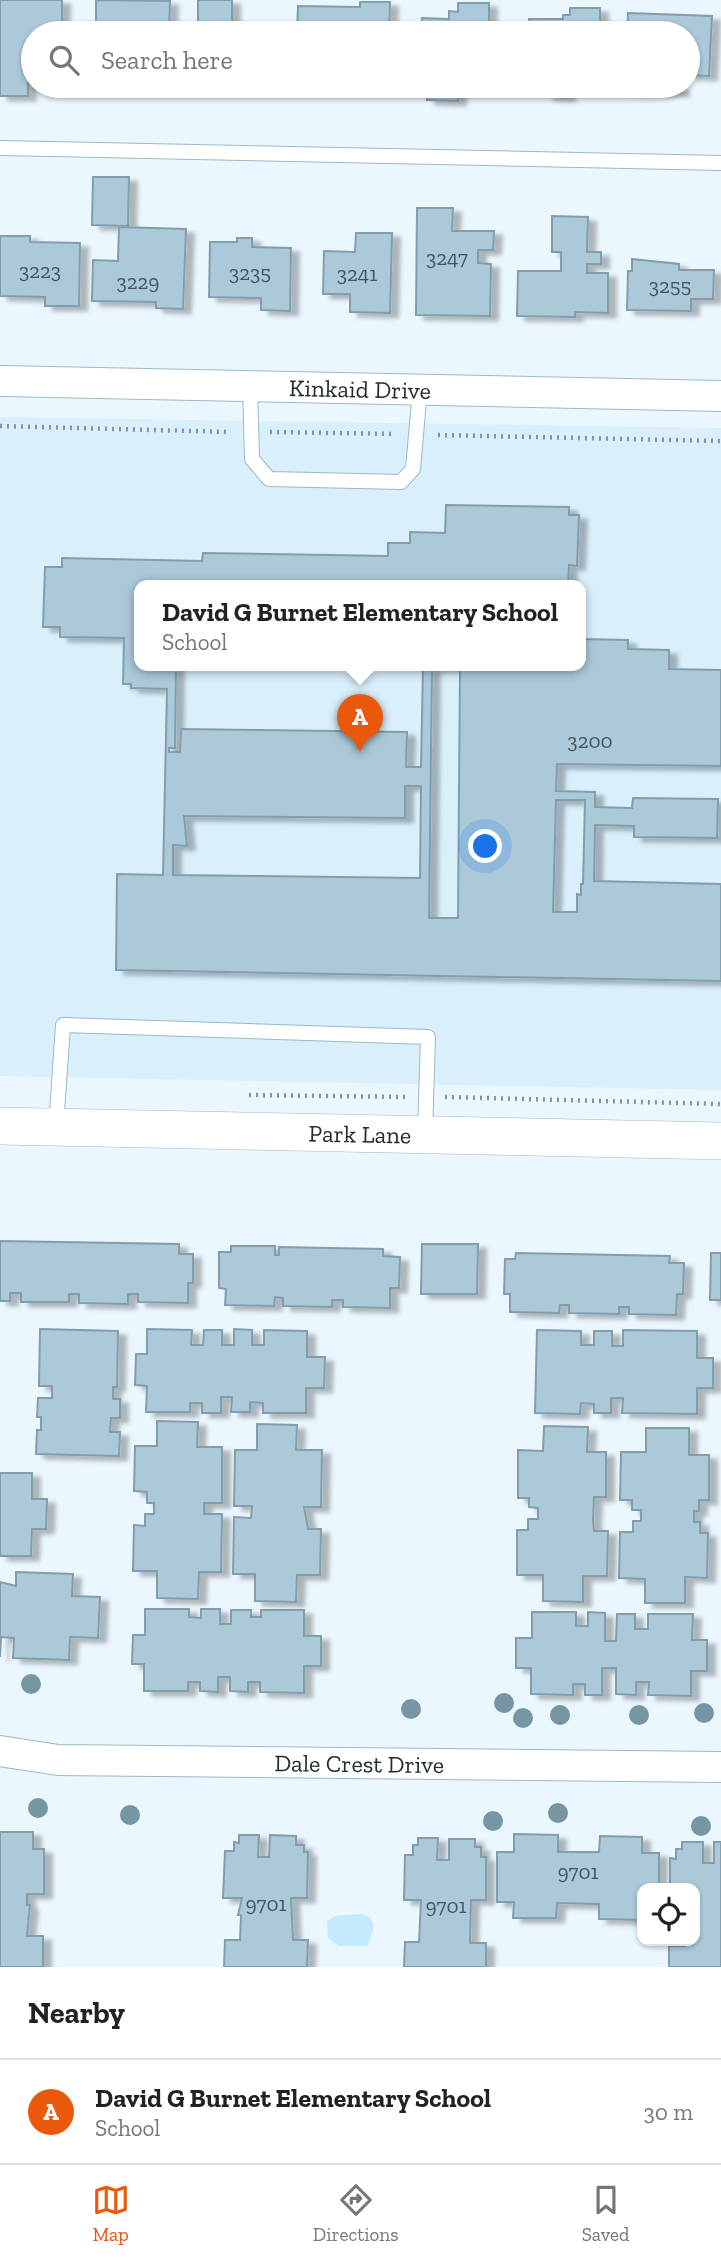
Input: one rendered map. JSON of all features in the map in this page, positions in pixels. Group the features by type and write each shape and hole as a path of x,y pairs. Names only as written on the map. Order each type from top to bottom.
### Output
{"street":[{"name":"Kinkaid Drive","path":"0,381 721,396"},
{"name":"Park Lane","path":"0,1126 721,1141"},
{"name":"Dale Crest Drive","path":"0,1751 34,1759 72,1760 721,1767"}],"lane":[{"path":"0,148 721,163"},
{"path":"250,386 249,432 252,459 270,479 401,482 413,469 420,389"},
{"path":"56,1127 63,1025 428,1037 425,1135"}],"path":[{"path":"0,426 721,441"},
{"path":"235,1094 721,1104"}],"shaded area":[{"path":"0,417 721,428 721,1090 0,1076"},
{"path":"363,1914 370,1918 374,1926 368,1946 339,1946 328,1938 327,1921 335,1916"}],"building":[{"path":"0,0 62,0 62,21 21,21 21,96 0,96"},
{"path":"96,0 170,1 169,21 96,21"},
{"path":"198,0 232,0 232,21 198,21"},
{"path":"360,2 390,2 389,21 297,21 298,6 360,7"},
{"path":"458,3 489,3 489,21 422,21 422,18 449,19 449,11 458,12"},
{"path":"570,8 600,8 600,21 529,21 563,19 563,15 570,15"},
{"path":"628,13 712,16 709,76 700,76 700,21 628,21"},
{"path":"427,98 458,98 458,101"},
{"path":"93,177 129,177 128,226 92,225"},
{"path":"417,208 453,208 452,231 494,231 493,250 478,250 478,263 491,264 490,316 416,315"},
{"path":"552,216 588,217 587,252 601,252 601,264 587,264 587,273 608,273 608,313 575,312 575,317 517,316 518,271 561,271 561,252 552,252"},
{"path":"119,227 186,229 183,309 156,308 156,302 92,301 93,260 118,261"},
{"path":"356,233 392,233 390,313 350,312 350,294 323,294 324,251 355,252"},
{"path":"0,236 30,236 30,242 80,243 79,306 45,306 45,297 0,296"},
{"path":"237,238 252,238 252,247 291,248 290,311 261,310 261,298 209,297 210,242 237,242"},
{"path":"632,259 679,264 679,270 714,270 713,299 691,299 691,311 627,310 628,271 632,271"},
{"path":"446,505 569,507 569,515 579,515 577,566 569,565 568,580 134,580 134,671 176,671 175,748 169,748 169,752 180,752 181,729 407,732 406,767 421,767 423,671 432,671 429,918 458,918 460,671 586,671 586,639 628,640 628,649 669,650 669,669 721,670 721,766 557,764 556,791 595,792 595,807 632,808 633,798 718,799 717,838 634,837 634,826 595,825 594,881 721,884 721,981 116,970 117,874 163,875 167,689 131,688 131,684 123,684 124,638 60,637 60,627 43,627 45,567 62,567 62,558 202,561 203,553 388,556 388,543 410,543 410,532 445,533","holes":["405,786 421,786 420,878 173,875 173,845 187,846 184,816 405,818","556,800 585,800 583,884 581,895 577,894 577,912 553,912"]},
{"path":"0,1241 179,1244 179,1254 193,1254 193,1283 188,1283 188,1303 138,1302 138,1294 128,1294 128,1304 79,1303 79,1294 69,1294 69,1302 21,1302 21,1293 10,1293 10,1301 0,1301"},
{"path":"422,1244 478,1244 477,1294 421,1294"},
{"path":"231,1246 275,1246 275,1255 279,1255 279,1247 383,1249 383,1256 400,1257 399,1288 390,1288 390,1308 343,1307 343,1300 332,1300 332,1307 283,1306 283,1298 275,1297 274,1306 225,1305 226,1289 219,1288 219,1252 231,1252"},
{"path":"516,1253 670,1256 669,1263 684,1263 683,1294 677,1294 676,1315 629,1314 629,1307 619,1307 619,1314 569,1313 569,1305 560,1305 559,1313 510,1312 510,1294 504,1294 505,1259 515,1259"},
{"path":"711,1253 721,1253 721,1300 710,1300"},
{"path":"40,1329 118,1331 117,1387 113,1387 113,1399 120,1399 120,1418 111,1418 110,1432 120,1432 119,1456 36,1454 37,1430 41,1430 41,1417 37,1417 38,1398 52,1398 52,1386 39,1386"},
{"path":"147,1329 192,1330 191,1345 203,1345 204,1330 222,1330 222,1345 234,1345 234,1329 252,1330 252,1345 264,1345 264,1330 307,1331 307,1357 325,1357 324,1388 306,1388 306,1413 263,1413 263,1403 250,1402 250,1412 231,1412 232,1397 221,1397 221,1413 202,1413 202,1403 190,1403 190,1412 146,1412 147,1386 135,1385 136,1354 147,1354"},
{"path":"537,1330 581,1331 581,1345 594,1345 594,1331 612,1331 612,1346 623,1346 623,1330 697,1331 697,1358 713,1358 713,1388 697,1388 697,1414 622,1413 623,1398 611,1398 611,1413 594,1413 594,1404 581,1403 580,1414 535,1413"},
{"path":"157,1421 198,1422 197,1447 222,1447 222,1503 204,1503 204,1514 222,1514 221,1572 199,1572 198,1599 157,1598 157,1571 133,1571 134,1525 145,1526 145,1514 154,1514 154,1503 147,1503 147,1492 134,1491 135,1446 157,1446"},
{"path":"257,1424 297,1425 296,1450 322,1450 321,1507 304,1507 308,1529 321,1529 320,1575 297,1575 296,1602 255,1601 255,1574 233,1574 234,1517 251,1518 252,1506 234,1506 235,1450 257,1450"},
{"path":"544,1426 588,1427 587,1452 606,1452 606,1497 594,1497 593,1521 594,1531 608,1531 607,1576 583,1576 583,1602 543,1601 543,1575 517,1575 517,1530 528,1530 528,1519 538,1519 538,1508 529,1507 529,1498 518,1498 518,1450 543,1451"},
{"path":"646,1428 689,1428 689,1455 709,1455 709,1500 699,1500 699,1511 694,1511 694,1522 700,1522 700,1533 708,1533 707,1578 685,1577 685,1603 645,1603 645,1579 619,1578 620,1532 633,1532 633,1521 641,1521 641,1510 632,1510 632,1500 620,1500 621,1452 646,1452"},
{"path":"0,1473 32,1473 32,1499 47,1499 46,1529 32,1529 31,1556 0,1556"},
{"path":"16,1572 73,1574 72,1596 100,1597 98,1638 70,1637 69,1660 13,1658 14,1638 1,1637 0,1657 0,1582 16,1586"},
{"path":"145,1609 189,1609 189,1617 201,1618 201,1609 220,1609 220,1624 231,1624 231,1610 251,1610 251,1617 261,1617 261,1610 304,1610 304,1636 321,1636 321,1666 304,1666 304,1693 260,1692 260,1682 248,1682 248,1692 230,1691 230,1677 218,1677 218,1692 200,1691 200,1682 188,1682 188,1691 144,1691 144,1664 132,1664 133,1635 145,1635"},
{"path":"532,1612 576,1612 576,1626 588,1626 588,1612 605,1613 605,1641 616,1641 617,1614 635,1614 635,1629 648,1629 648,1614 693,1614 692,1640 707,1640 707,1671 691,1671 691,1696 648,1695 649,1682 636,1682 636,1695 616,1694 616,1668 602,1668 602,1695 585,1695 585,1684 573,1684 573,1695 531,1694 531,1668 516,1668 516,1638 532,1638"},
{"path":"0,1832 33,1832 33,1849 44,1849 44,1894 27,1894 27,1905 30,1905 27,1936 43,1936 43,1967 0,1967"},
{"path":"514,1834 558,1835 558,1852 599,1852 600,1836 642,1837 642,1853 659,1853 659,1883 637,1883 637,1920 599,1919 599,1904 557,1903 556,1918 513,1918 514,1902 497,1902 497,1852 514,1852"},
{"path":"239,1835 259,1835 258,1857 269,1857 270,1835 296,1836 296,1845 304,1845 304,1852 308,1852 307,1898 291,1898 293,1940 308,1940 307,1967 224,1967 225,1940 240,1940 241,1915 238,1915 242,1898 223,1898 225,1851 234,1851 234,1842 239,1843"},
{"path":"418,1838 438,1838 437,1860 449,1860 449,1839 475,1839 475,1847 481,1847 481,1857 486,1857 486,1900 471,1900 470,1943 486,1943 486,1967 404,1967 405,1942 419,1942 421,1900 404,1900 405,1855 413,1855 413,1845 418,1845"},
{"path":"682,1842 703,1842 703,1863 714,1863 714,1842 721,1842 721,1967 669,1967 669,1946 700,1946 700,1883 670,1883 670,1858 676,1859 676,1849 682,1849"}],"place":[{"name":"David G Burnet Elementary School","path":"360,752"}]}
